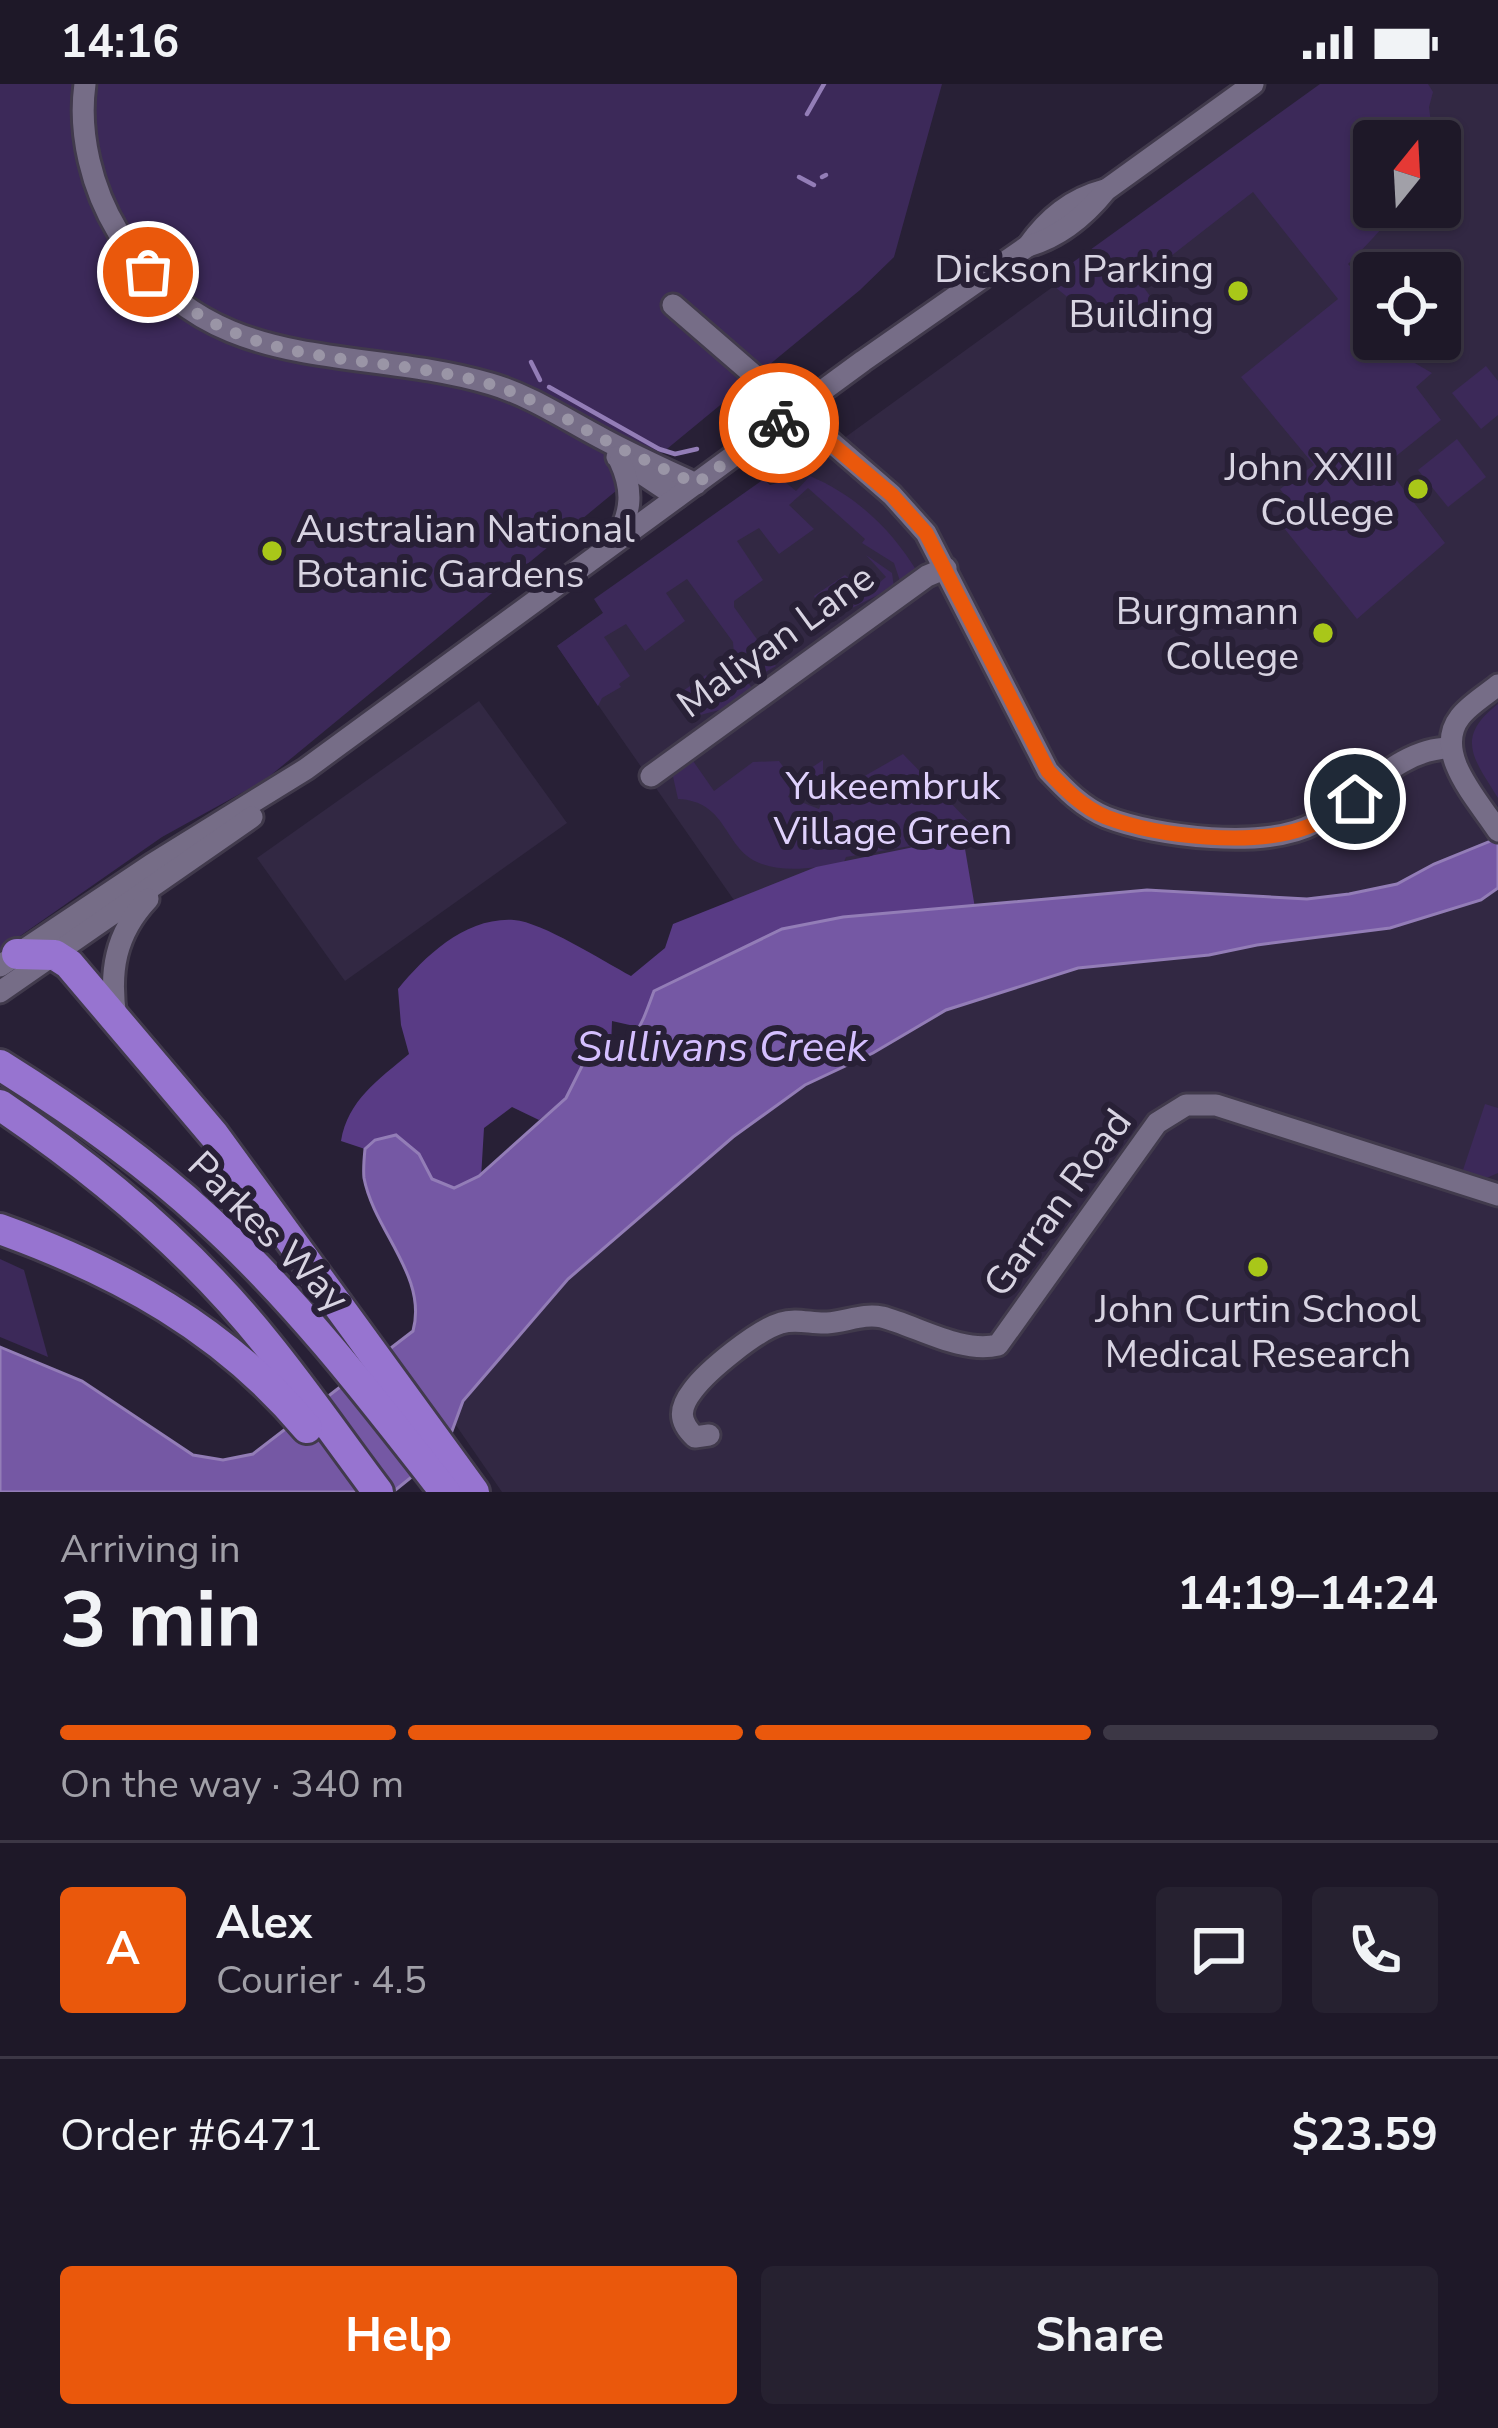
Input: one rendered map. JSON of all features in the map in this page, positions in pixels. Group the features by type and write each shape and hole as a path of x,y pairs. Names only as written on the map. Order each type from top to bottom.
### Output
{"highway":[{"path":"9,960 55,955 69,964 214,1135 355,1354"},
{"name":"Parkes Way","path":"0,1064 106,1136 193,1206 355,1354 455,1486"},
{"name":"Parkes Way","path":"0,1105 94,1174 188,1256 268,1345 295,1398 378,1492"},
{"path":"0,1229 102,1269 208,1331 295,1398 361,1492"}],"street":[{"path":"85,84 85,131 93,176 107,214 130,253 166,291 208,321 263,345 303,354 491,384 607,441 686,491"},
{"path":"9,960 306,769 794,412 1028,246 1049,240 1090,210 1106,190 1253,84"},
{"path":"674,304 892,495 926,533 1048,771 1079,801 1107,817 1215,838 1276,836 1311,826 1355,799 1409,756 1450,748"},
{"path":"607,441 629,481 629,507 613,544"},
{"path":"620,461 686,491"},
{"name":"Maliyan Lane","path":"651,776 927,576 946,568"},
{"path":"1489,692 1458,719 1450,748 1496,828"},
{"path":"0,992 268,805 306,769"},
{"path":"116,1018 113,973 124,928 169,877"},
{"name":"Garran Road","path":"709,1436 695,1437 684,1427 680,1418 684,1403 701,1380 764,1330 780,1323 826,1323 868,1315 974,1346 998,1345 1156,1124 1186,1105 1216,1105 1498,1195"}],"shaded area":[{"path":"1333,84 1498,84 1498,1492 502,1492 400,1344 413,1331 417,1295 364,1177 365,1149 479,1176 566,1098 585,1060 616,1053 643,1028 648,1009 761,939 557,646"},
{"path":"479,701 567,823 345,981 257,858"},
{"path":"963,837 975,908 843,917 782,929 655,991 643,1028 612,1021 611,1047 585,1060 566,1098 539,1120 512,1107 484,1128 481,1178 454,1188 432,1179 375,1140 365,1149 341,1141 357,1102 409,1054 398,989 434,951 464,932 496,921 526,922 631,976 665,948 673,924 816,867"}],"green space":[{"name":"Australian National Botanic Gardens","path":"0,84 942,84 894,257 860,290 265,780 162,837 0,950"},
{"path":"1320,84 1428,84 1433,92 1431,120 1353,120 1353,228 1382,228 1359,252 1353,252 1348,264 1353,269 1353,360 1413,360 1432,373 1416,387 1441,420 1385,465 1445,543 1357,619 1276,518 1292,505 1280,489 1314,465 1241,377 1338,299 1253,192 1139,281 1164,315 1147,323 1116,324 1102,319 1047,281"},
{"path":"1486,366 1498,381 1498,415 1481,429 1452,393"},
{"path":"1457,439 1486,477 1448,507 1418,470"},
{"path":"810,476 872,516 918,573 905,583 900,581 894,563 862,543 865,539 808,488 789,505 814,529 779,554 759,528 737,541 763,580 734,601 734,607 776,666 755,678 734,654 733,642 687,579 666,593 685,621 645,651 626,624 604,637 630,676 598,706 557,646 603,613 594,599 764,479 770,485 784,481 796,491"},
{"path":"866,555 892,573 894,587 826,621 814,596 845,575 866,594 886,577"},
{"path":"723,649 755,692 734,706 693,717 680,693 706,675 722,696 745,684"},
{"path":"1498,704 1498,798 1476,760 1472,738 1484,716"},
{"name":"Yukeembruk Village Green","path":"903,754 981,834 846,857 843,864 778,868 746,855 706,808 678,799 672,772 691,758 714,791 753,762 779,761 793,780 823,760 817,797 792,789 788,797 819,809 838,774 849,785"},
{"path":"1485,1104 1498,1108 1498,1173 1484,1179 1462,1173"},
{"path":"0,1259 24,1270 48,1357 0,1337"}],"water":[{"name":"Sullivans Creek","path":"1498,838 1498,888 1481,900 1390,928 1209,955 1078,968 946,1010 873,1053 805,1085 733,1137 568,1279 463,1401 445,1450 393,1492 0,1492 0,1347 82,1381 193,1455 223,1460 253,1454 413,1331 413,1291 370,1198 364,1178 365,1149 375,1140 396,1135 419,1154 432,1179 454,1188 479,1176 566,1098 585,1060 632,1038 654,991 782,929 843,917 1147,890 1307,899 1349,894 1397,884"}],"waterway":[{"path":"807,114 824,84"},
{"path":"822,177 826,175"},
{"path":"799,177 814,185"},
{"path":"531,362 540,380"},
{"path":"549,387 659,449 675,454 697,449"}],"way so far":[{"path":"148,272 208,321 263,345 491,384 696,484 779,423"}],"place":[{"name":"Dickson Parking Building","path":"1238,291"},
{"name":"John XXIII College","path":"1418,489"},
{"name":"Australian National Botanic Gardens","path":"272,551"},
{"name":"Burgmann College","path":"1323,633"},
{"name":"John Curtin School Medical Research","path":"1258,1267"}],"route":[{"path":"779,423 794,412 892,495 926,533 1048,771 1079,801 1107,817 1243,839 1311,826 1355,799"}]}
